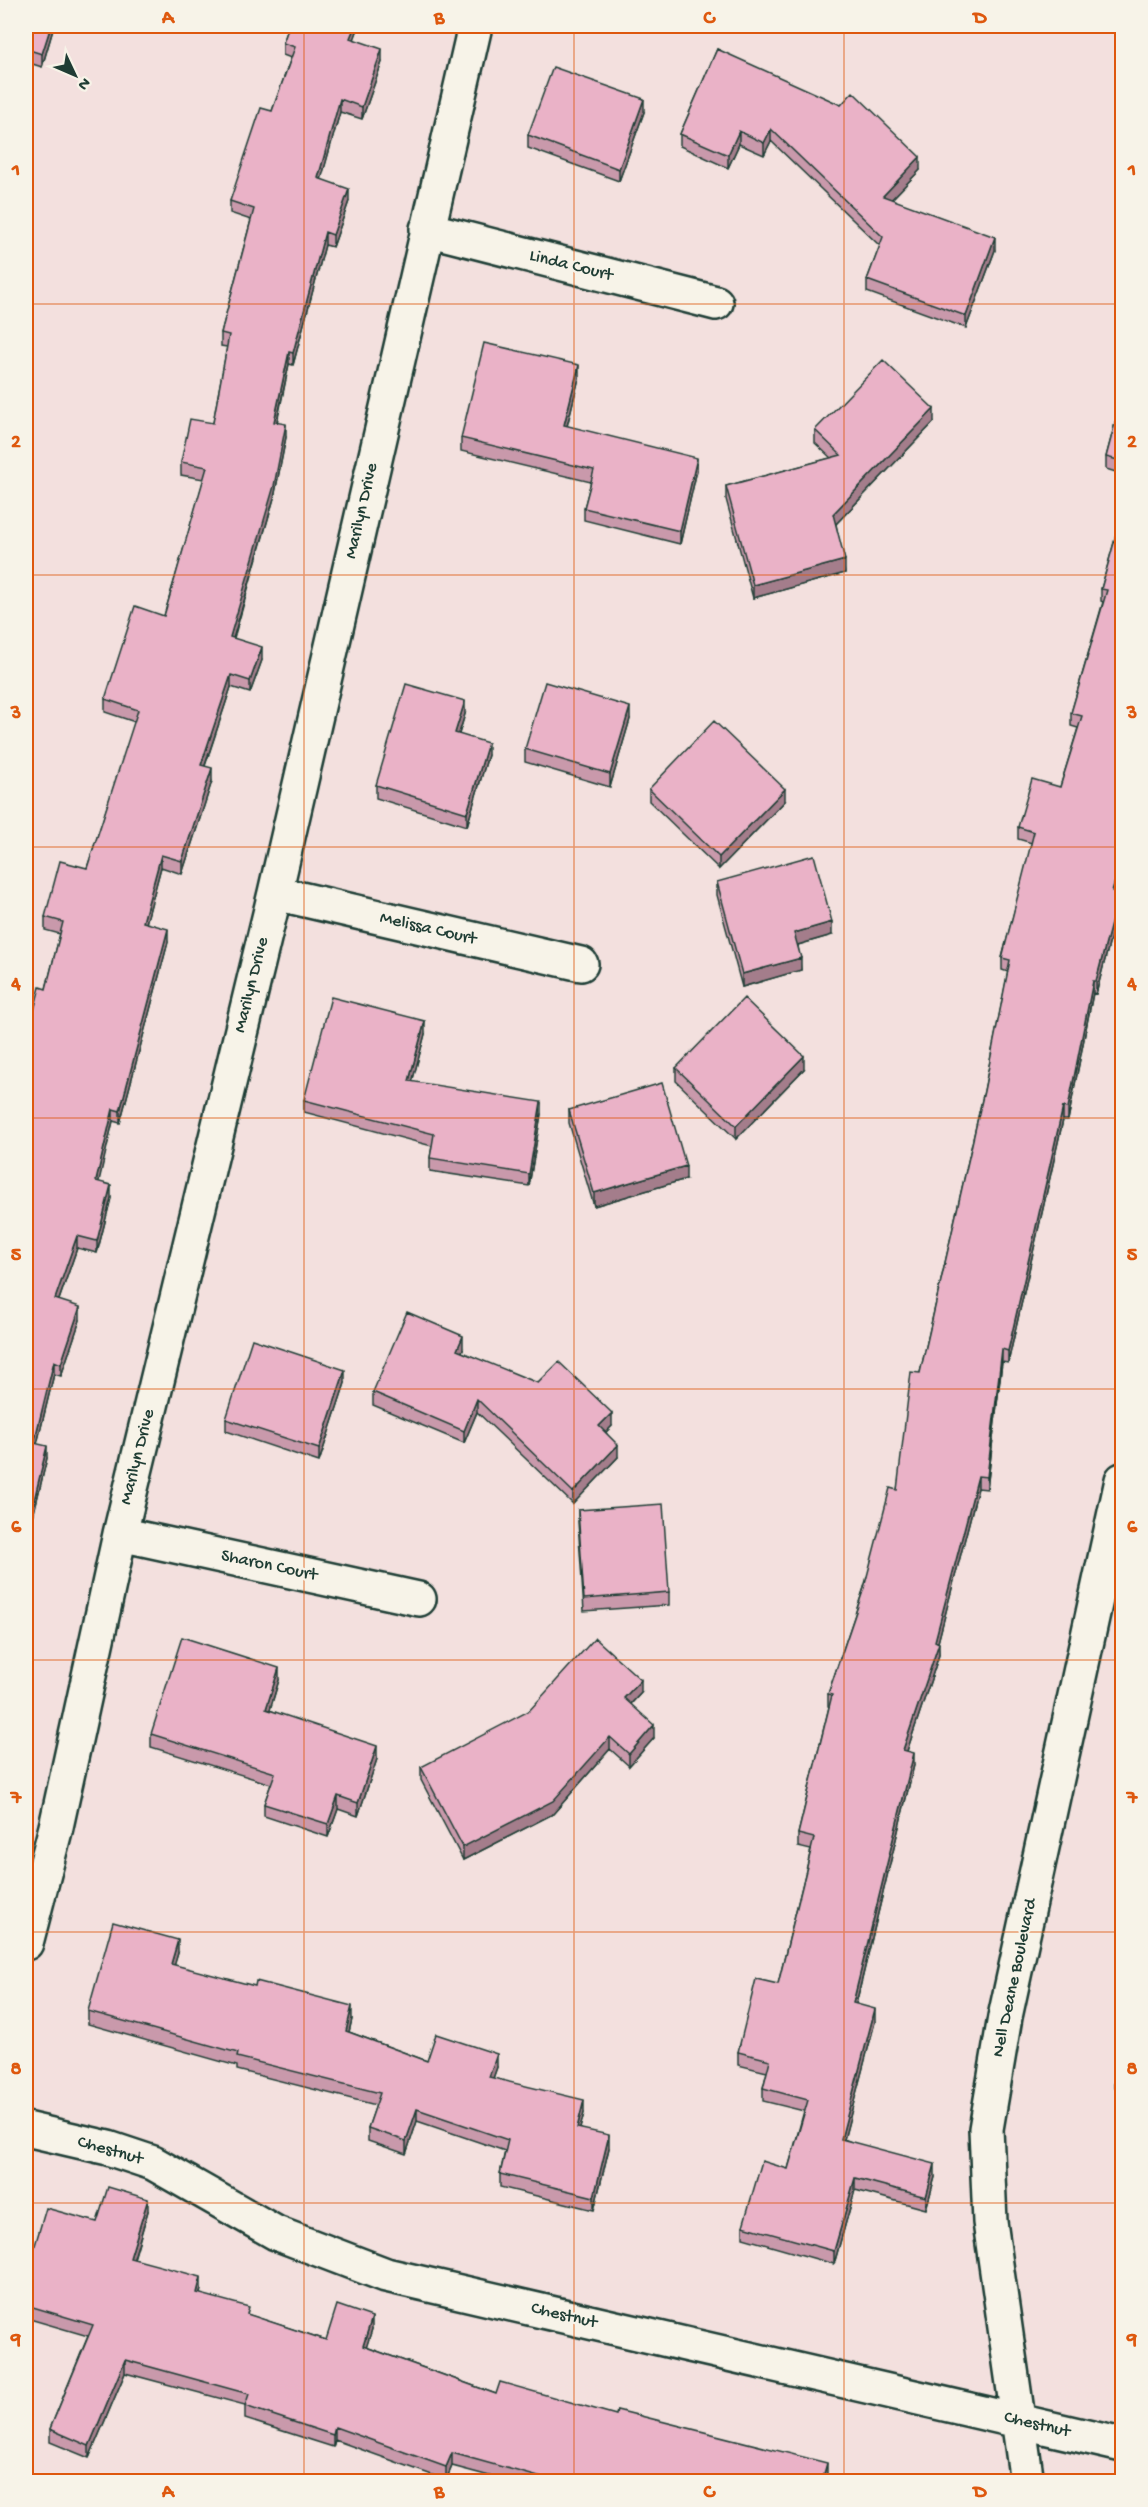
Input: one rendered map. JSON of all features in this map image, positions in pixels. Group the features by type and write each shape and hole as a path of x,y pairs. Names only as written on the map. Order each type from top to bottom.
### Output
{"street":[{"name":"Marilyn Drive","path":"26,1943 56,1827 120,1534 274,893 475,26"},
{"name":"Linda Court","path":"427,229 716,303"},
{"name":"Melissa Court","path":"274,893 581,964"},
{"name":"Nell Deane Boulevard","path":"1026,2481 990,2222 986,2129 1005,2017 1122,1480"},
{"name":"Sharon Court","path":"120,1534 418,1599"},
{"name":"Chestnut","path":"26,2129 108,2148 153,2163 276,2233 386,2275 1122,2445"}],"building":[{"path":"26,26 51,26 42,54 26,49"},
{"path":"289,26 355,26 350,38 382,49 362,107 340,99 318,178 349,189 333,235 325,232 293,353 289,352 274,422 286,424 274,486 230,637 262,647 250,681 231,675 201,765 212,768 182,861 161,855 143,922 168,929 120,1111 113,1109 96,1181 111,1185 97,1241 77,1236 55,1299 80,1307 61,1364 54,1361 34,1443 47,1446 26,1534 26,1103 30,1087 26,1086 26,1042 40,987 46,989 63,922 45,917 60,861 87,868 138,710 105,699 135,606 164,616 207,467 181,462 190,419 213,423 229,335 221,333 254,209 230,201 261,108 272,111 295,47 283,43"},
{"path":"717,49 841,105 853,92 920,157 883,196 995,237 966,316 867,280 883,237 771,129 764,143 739,131 728,155 680,134"},
{"path":"553,67 644,99 619,169 528,135"},
{"path":"484,343 579,365 564,425 697,458 680,531 584,508 594,470 461,438"},
{"path":"883,360 934,409 833,514 845,560 753,585 726,486 841,455 815,430"},
{"path":"1122,397 1122,461 1106,457"},
{"path":"1122,514 1122,858 1112,891 1119,893 1096,981 1093,981 1068,1108 1063,1107 1008,1351 1002,1349 987,1477 978,1476 935,1641 939,1643 903,1750 914,1753 853,2003 875,2009 841,2139 935,2164 926,2197 855,2178 834,2251 743,2226 762,2161 788,2169 808,2100 763,2088 770,2060 738,2052 756,1979 778,1984 814,1838 798,1834 832,1695 828,1694 864,1588 890,1488 897,1490 911,1372 920,1373 984,1091 1010,960 1002,958 1034,832 1018,827 1032,779 1060,787 1082,716 1071,713 1107,590 1101,589"},
{"path":"545,682 630,707 610,774 525,749"},
{"path":"406,684 465,701 455,733 488,743 467,813 376,785"},
{"path":"714,721 785,789 719,857 649,789"},
{"path":"814,855 832,922 794,933 801,958 742,974 717,882"},
{"path":"331,997 425,1021 409,1081 541,1102 529,1174 430,1158 434,1134 304,1100"},
{"path":"744,998 804,1056 736,1126 676,1068"},
{"path":"662,1083 686,1166 594,1193 569,1110"},
{"path":"407,1312 463,1336 457,1350 538,1383 559,1362 612,1413 599,1426 618,1445 573,1492 477,1399 464,1431 373,1392"},
{"path":"252,1339 345,1370 319,1449 226,1419"},
{"path":"663,1504 669,1592 584,1599 578,1510"},
{"path":"182,1637 279,1668 266,1709 377,1746 358,1803 338,1796 328,1824 264,1804 275,1773 151,1734"},
{"path":"595,1638 641,1680 624,1698 654,1725 629,1754 610,1737 553,1801 463,1847 421,1767 529,1711"},
{"path":"113,1922 178,1940 171,1964 255,1986 256,1981 352,2006 346,2031 427,2061 436,2034 497,2054 489,2077 584,2100 577,2128 609,2135 594,2197 500,2174 508,2140 417,2109 406,2141 368,2128 380,2093 237,2057 238,2053 88,2011"},
{"path":"1122,2053 1122,2078 1114,2075"},
{"path":"1119,2158 1122,2158 1122,2260 1116,2260"},
{"path":"108,2187 148,2199 130,2258 201,2277 197,2293 249,2307 247,2314 326,2340 337,2305 372,2317 363,2346 496,2394 500,2382 616,2415 617,2410 827,2463 822,2481 553,2481 452,2453 446,2467 335,2427 333,2435 245,2406 249,2394 125,2360 89,2446 50,2429 93,2325 26,2305 26,2276 46,2208 97,2222"}]}
